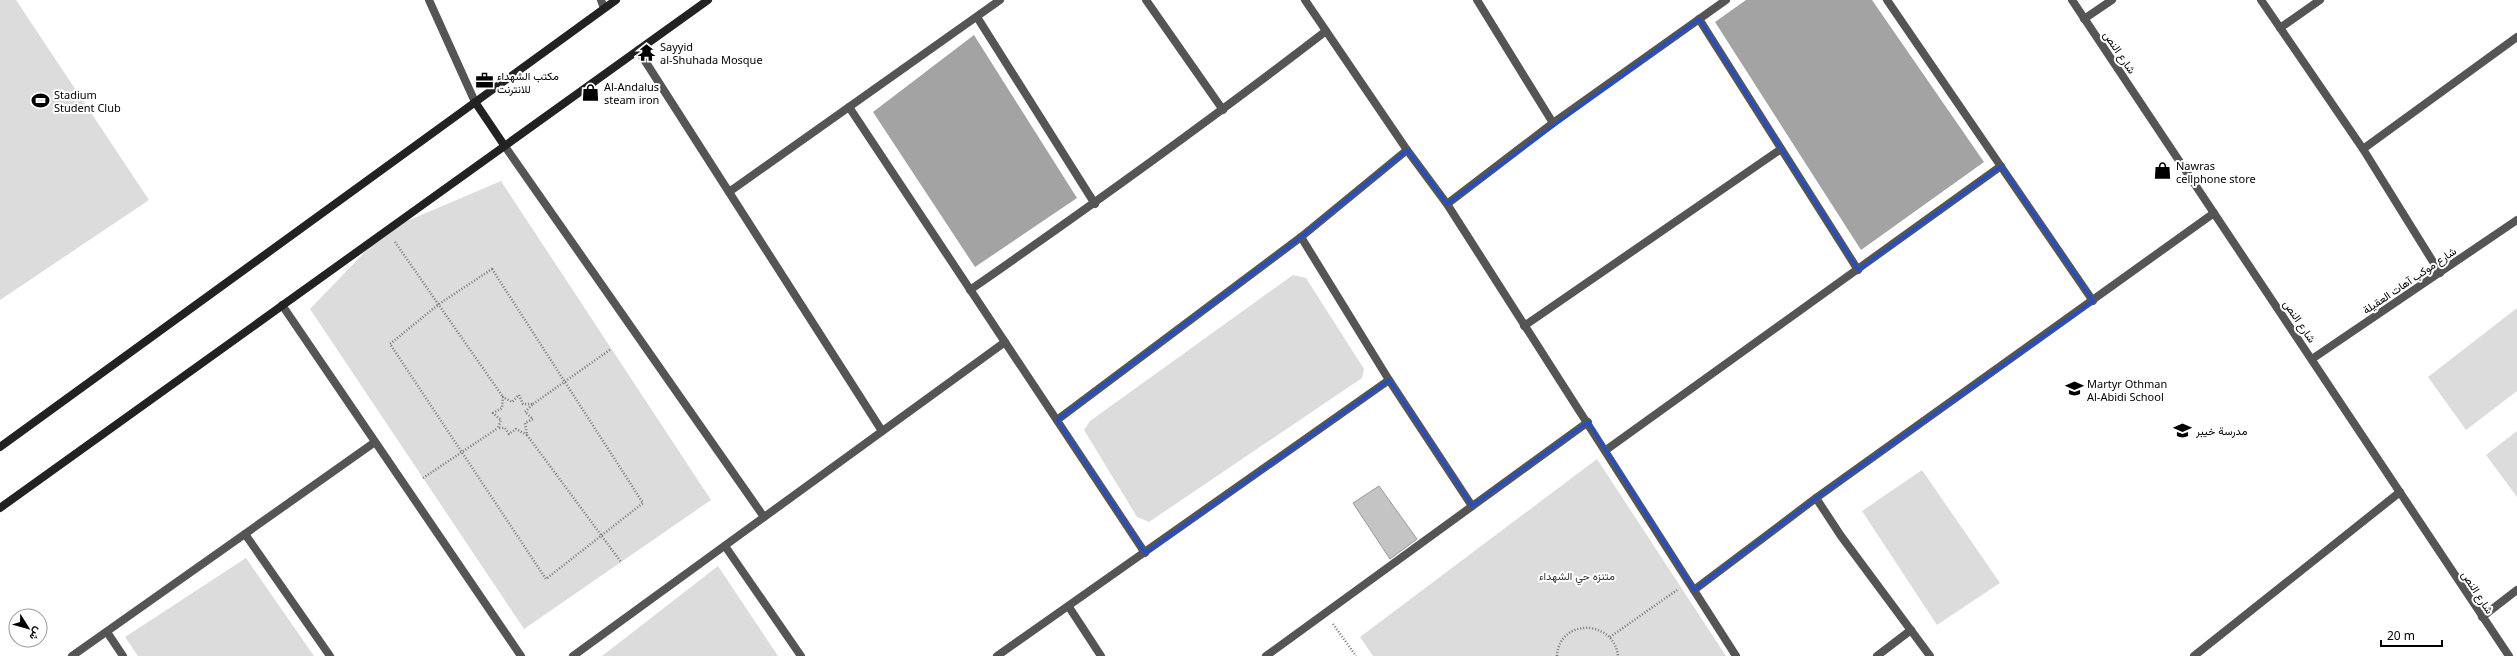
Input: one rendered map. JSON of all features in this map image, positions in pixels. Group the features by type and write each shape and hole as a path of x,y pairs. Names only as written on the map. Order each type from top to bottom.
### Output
{"main road":[{"path":"0,447 616,0"},
{"path":"0,508 708,0"},
{"path":"475,102 504,145"}],"street":[{"path":"429,0 475,102"},
{"path":"601,0 604,8"},
{"path":"729,192 1000,0"},
{"path":"1146,0 1223,110"},
{"path":"1306,0 1407,150 1447,204 1524,326 1606,450 1736,656"},
{"path":"1477,0 1553,123"},
{"path":"1447,204 1553,123 1726,0"},
{"path":"1887,0 2093,301"},
{"name":"شارع النص","path":"2072,0 2509,656"},
{"path":"2084,19 2112,0"},
{"path":"2262,0 2363,149 2440,272"},
{"path":"2280,28 2320,0"},
{"path":"976,17 1095,204"},
{"path":"1699,19 1858,270"},
{"path":"970,290 1095,204 1223,110 1326,31"},
{"path":"2363,149 2517,37"},
{"path":"638,50 882,431"},
{"path":"849,106 1145,553"},
{"path":"504,145 764,517"},
{"path":"1524,326 1781,149"},
{"path":"1057,420 1301,237 1407,150"},
{"path":"1606,450 2001,166"},
{"path":"1694,590 1816,498 2214,213"},
{"name":"شارع موكب آهات العقيلة","path":"2312,359 2517,220"},
{"path":"1301,237 1389,380 1472,506"},
{"path":"282,305 521,656"},
{"path":"573,656 1005,342"},
{"path":"997,656 1069,607 1389,380"},
{"path":"1266,656 1326,614 1588,422"},
{"path":"72,656 375,442"},
{"path":"2194,656 2400,492"},
{"path":"1816,498 1841,536 1930,656"},
{"path":"245,534 330,656"},
{"path":"725,546 801,656"},
{"path":"2482,617 2517,590"},
{"path":"1069,607 1101,656"},
{"path":"1877,656 1912,630"},
{"path":"107,632 123,656"}],"path":[{"path":"386,230 503,397 512,402 519,395 523,404 533,404"},
{"path":"492,269 563,382 643,503 546,579 390,344 439,304 492,269"},
{"path":"527,435 525,423 533,419 525,412 533,404 563,382 611,349"},
{"path":"498,428 501,420 493,413 502,408 503,397"},
{"path":"423,478 498,428 505,428 509,434 516,429 527,435 621,562"},
{"path":"1610,637 1689,582"},
{"path":"1326,614 1356,656"},
{"path":"1557,656 1561,642 1576,630 1594,628 1610,637 1618,656"}],"highlighted area":[{"path":"1699,19 1858,270 2001,166 2093,301 1816,498 1694,590 1588,422 1472,506 1389,380 1145,553 1057,420 1301,237 1407,150 1447,204"}],"green space":[{"name":"Stadium Student Club","path":"0,0 16,0 149,200 0,300"},
{"path":"501,181 711,500 524,629 310,309 386,230"},
{"path":"1293,275 1306,278 1364,369 1362,378 1149,522 1137,517 1084,430 1090,421"},
{"path":"2517,308 2517,391 2466,430 2428,377"},
{"path":"2517,431 2517,497 2486,455"},
{"name":"متنزه حي الشهداء","path":"1597,459 1726,656 1373,656 1360,637"},
{"path":"1922,470 2000,583 1937,625 1862,511"},
{"path":"246,558 314,656 138,656 125,637"},
{"path":"718,566 778,656 602,656"}],"shaded area":[{"path":"1746,0 1872,0 1984,162 1861,250 1715,22"},
{"path":"974,35 1077,198 975,267 873,112"}],"building":[{"path":"1379,486 1417,539 1390,559 1353,503"}],"place":[{"name":"Sayyid al-Shuhada Mosque","path":"647,52"},
{"name":"مكتب الشهداء للانترنت","path":"484,81"},
{"name":"Al-Andalus steam iron","path":"591,92"},
{"name":"Stadium Student Club","path":"41,100"},
{"name":"Nawras cellphone store","path":"2163,171"},
{"name":"Martyr Othman Al-Abidi School","path":"2074,389"},
{"name":"مدرسة خيبر","path":"2183,430"}]}
